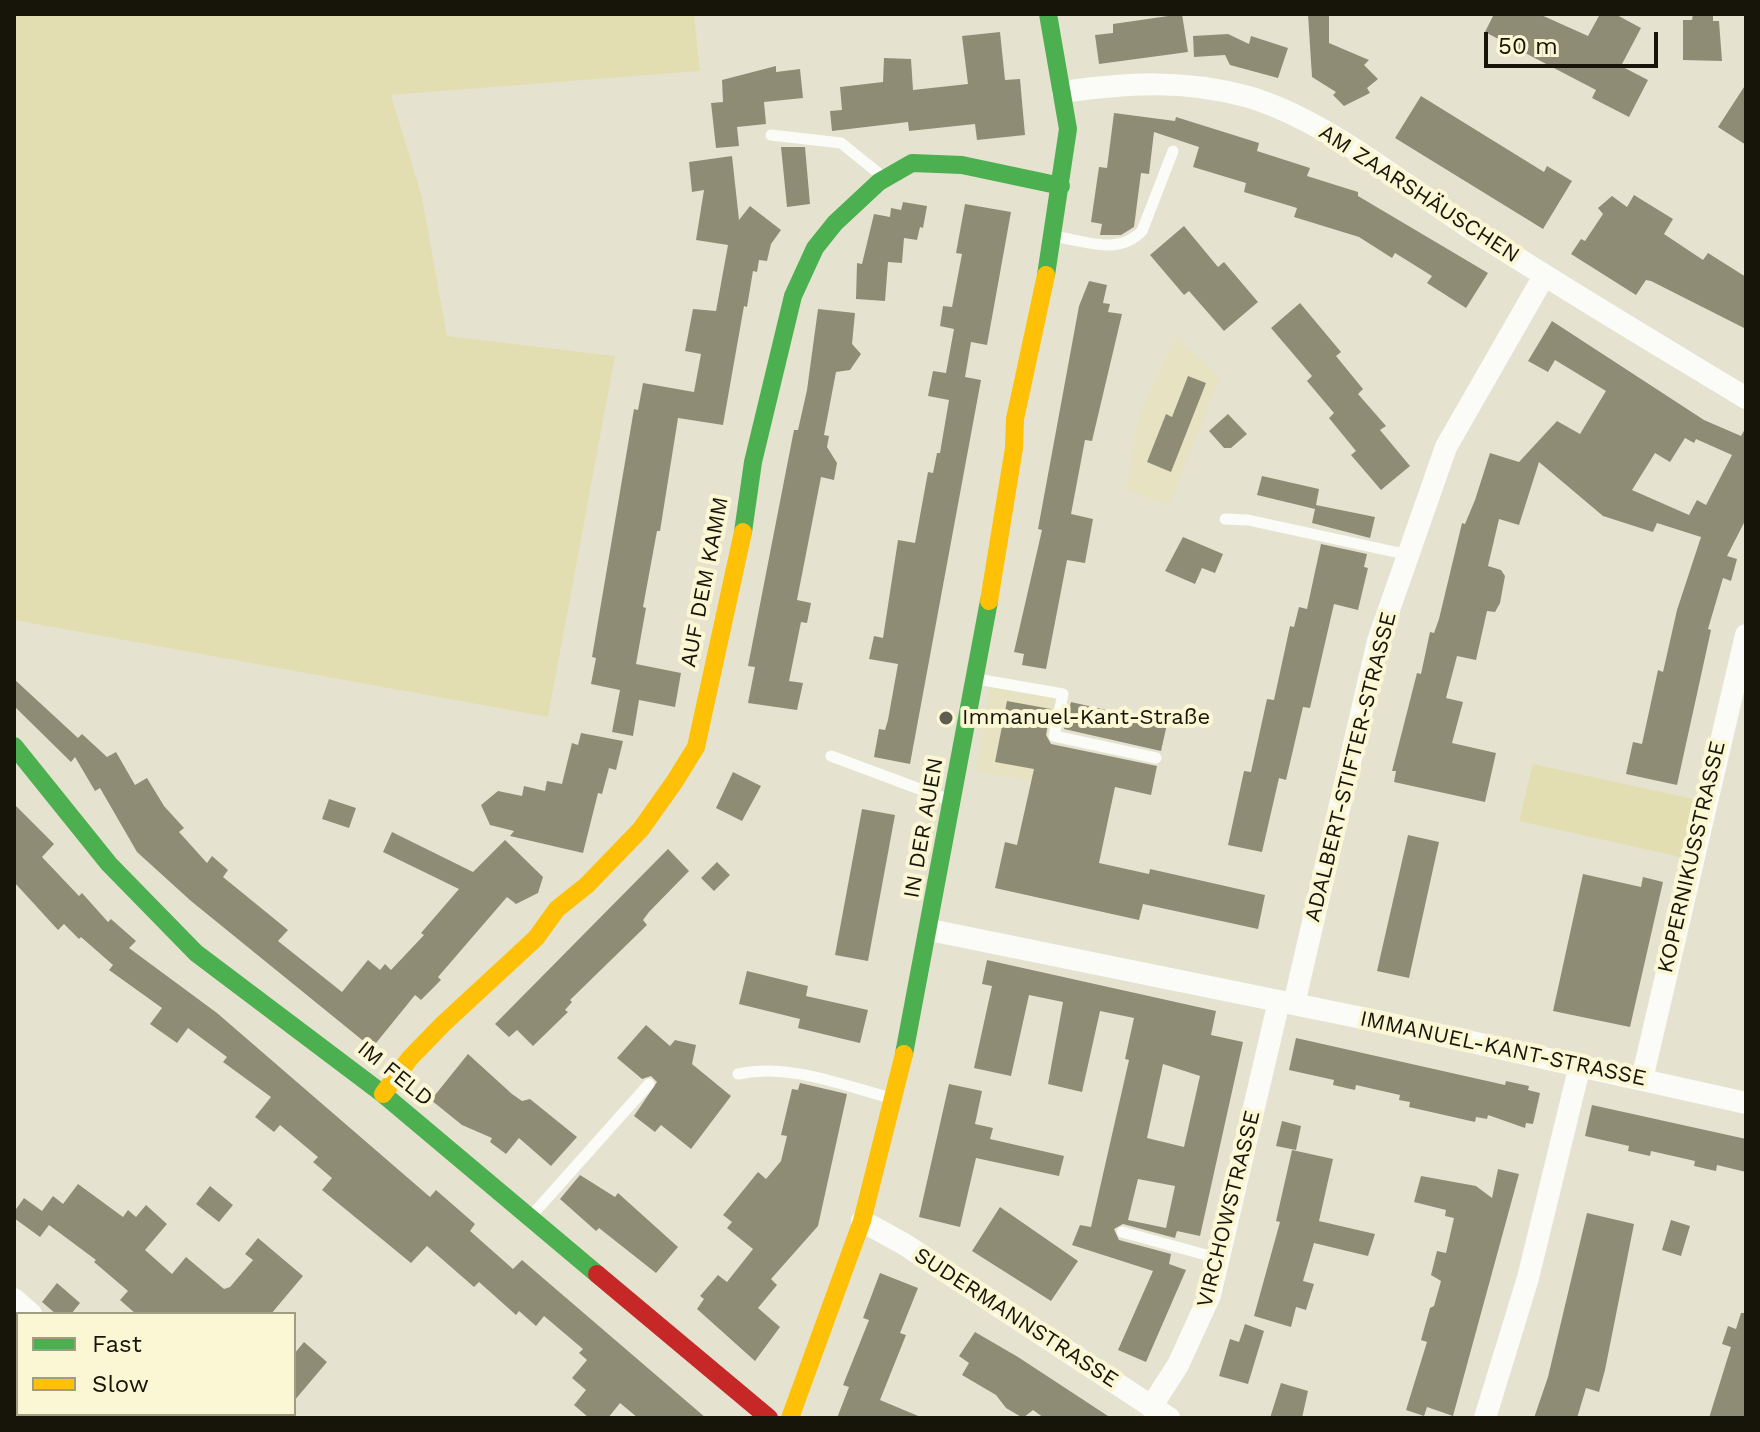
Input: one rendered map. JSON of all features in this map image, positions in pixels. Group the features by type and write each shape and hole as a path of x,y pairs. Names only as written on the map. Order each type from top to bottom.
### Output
{"street":[{"name":"IN DER AUEN","path":"790,1418 862,1221 895,1100 930,930 976,678 1014,448 1015,419 1054,236 1061,186 1068,129 1048,14"},
{"name":"AM ZAARSHÄUSCHEN","path":"1063,92 1135,82 1197,86 1250,98 1307,121 1544,276 1746,398"},
{"name":"AUF DEM KAMM","path":"383,1094 410,1058 443,1024 536,938 557,909 587,885 641,829 696,747 747,513 747,485 756,439 766,412 789,301 802,265 820,238 884,177 911,163 938,160 1061,186"},
{"name":"ADALBERT-STIFTER-STRASSE","path":"1287,1002 1378,641 1446,447 1544,276"},
{"name":"KOPERNIKUSSTRASSE","path":"1642,1079 1746,635"},
{"name":"IM FELD","path":"14,746 109,864 196,953 383,1094 769,1418"},
{"name":"IMMANUEL-KANT-STRASSE","path":"930,930 1287,1002 1746,1103"},
{"name":"VIRCHOWSTRASSE","path":"1160,1412 1196,1329 1221,1259 1287,1002"},
{"path":"1485,1418 1528,1278 1580,1065"},
{"name":"SUDERMANNSTRASSE","path":"862,1221 904,1244 1160,1412"}],"lane":[{"path":"771,135 841,143 884,177"},
{"path":"1054,236 1117,247 1134,240 1142,231 1173,151"},
{"path":"1225,519 1248,520 1409,555"},
{"path":"976,678 1063,694 1054,736 1156,758"},
{"path":"831,756 953,802"},
{"path":"738,1074 763,1068 805,1074 895,1100"},
{"path":"530,1218 649,1084"},
{"path":"1122,1232 1221,1259"}],"shaded area":[{"path":"14,14 694,14 700,71 391,95 422,197 447,336 615,356 548,717 14,620"},
{"path":"1175,337 1220,377 1169,506 1126,489 1140,414"},
{"path":"991,686 1054,698 1040,771 1032,781 976,771"},
{"path":"1533,764 1698,800 1685,858 1519,821"}],"building":[{"path":"1182,14 1188,52 1099,64 1095,35 1113,33 1113,24"},
{"path":"1308,14 1329,14 1329,43 1369,60 1364,65 1378,79 1367,88 1370,93 1344,106 1333,95 1336,92 1312,77"},
{"path":"1494,14 1539,14 1588,36 1600,14 1615,14 1641,28 1621,66 1648,80 1629,117 1592,98 1596,90 1485,32"},
{"path":"1693,14 1713,14 1713,21 1719,21 1722,61 1683,60 1683,20 1692,20"},
{"path":"1000,32 1005,80 1020,79 1025,135 977,140 975,124 909,131 908,122 832,131 830,111 842,110 840,87 883,82 884,58 911,59 913,90 968,84 962,36"},
{"path":"1228,34 1249,44 1251,36 1288,48 1278,78 1230,65 1225,55 1194,57 1193,36"},
{"path":"776,66 776,72 800,69 803,98 764,102 766,124 737,127 739,146 716,148 711,103 723,102 722,80"},
{"path":"1746,84 1746,145 1718,127"},
{"path":"1421,96 1544,172 1547,166 1572,181 1543,229 1395,138"},
{"path":"1114,113 1175,121 1176,117 1259,143 1257,151 1310,168 1307,176 1358,192 1358,196 1488,273 1466,308 1427,283 1432,276 1395,253 1392,258 1359,237 1294,217 1297,208 1244,192 1246,183 1193,167 1199,147 1154,132 1149,174 1141,173 1134,227 1121,235 1100,235 1102,224 1091,222 1099,167 1107,168"},
{"path":"781,147 805,147 810,204 787,207"},
{"path":"732,156 739,220 750,206 781,230 771,244 767,261 759,260 757,272 753,271 723,425 678,418 660,531 657,531 643,607 646,608 636,664 681,673 675,707 639,700 633,736 612,732 620,690 591,684 596,658 592,657 634,409 638,410 643,383 694,392 701,354 685,351 693,309 716,311 728,245 696,240 704,190 692,192 689,162"},
{"path":"1634,195 1673,219 1664,234 1703,260 1708,253 1746,277 1746,329 1651,281 1646,280 1636,295 1571,254 1581,239 1585,241 1603,214 1598,208 1612,196 1627,207"},
{"path":"903,202 927,206 923,228 920,227 917,240 904,238 902,263 888,262 885,301 856,299 857,263 862,264 874,214 890,217 891,208 901,210"},
{"path":"965,204 1011,212 987,345 971,342 965,377 981,380 910,764 874,757 879,729 885,730 888,720 898,664 869,659 874,636 883,638 898,540 915,543 928,472 933,473 937,453 940,453 949,400 928,396 933,371 946,373 954,329 940,326 943,306 952,307 962,254 956,253"},
{"path":"1184,226 1218,267 1224,262 1258,302 1224,331 1189,291 1184,295 1150,255"},
{"path":"1089,281 1107,285 1103,303 1110,304 1108,312 1122,314 1092,441 1085,440 1071,514 1093,519 1085,563 1067,560 1046,669 1022,665 1024,654 1014,652 1042,530 1038,529 1079,306"},
{"path":"1300,303 1341,352 1336,356 1363,389 1358,394 1386,426 1380,430 1410,466 1381,490 1351,455 1356,451 1329,418 1334,413 1307,381 1312,376 1271,328"},
{"path":"818,309 855,313 852,344 861,354 850,370 836,372 824,435 829,436 827,447 837,463 834,480 821,477 797,600 811,603 807,623 801,622 789,681 803,683 797,710 748,703 755,667 748,666 794,430 798,430 807,390"},
{"path":"1552,321 1704,420 1741,436 1746,427 1746,519 1727,556 1737,559 1731,581 1723,578 1708,629 1711,630 1677,785 1626,774 1633,742 1642,744 1658,670 1663,672 1677,610 1701,537 1657,523 1653,532 1603,516 1539,462 1519,525 1499,519 1488,566 1501,570 1505,576 1500,603 1495,612 1487,611 1476,660 1457,656 1446,698 1463,702 1452,743 1496,753 1485,802 1394,782 1396,771 1392,771 1417,673 1421,674 1430,632 1434,633 1439,619 1462,523 1465,524 1475,500 1490,453 1519,462 1557,421 1580,434 1606,391 1555,360 1548,372 1528,361","holes":["1685,438 1694,443 1696,439 1732,455 1706,505 1697,500 1689,515 1632,490 1655,453 1670,462"]},
{"path":"1188,376 1206,383 1171,472 1147,462 1166,414 1172,417"},
{"path":"1228,414 1247,434 1231,448 1224,448 1209,431"},
{"path":"1262,476 1319,489 1316,505 1375,517 1370,538 1312,523 1315,509 1257,495"},
{"path":"1183,537 1223,554 1215,573 1202,568 1195,584 1165,571"},
{"path":"1321,544 1367,554 1364,567 1368,568 1358,610 1334,604 1310,708 1303,707 1286,780 1279,778 1262,852 1228,845 1244,771 1251,772 1267,699 1274,700 1290,626 1294,627 1299,607 1307,609"},
{"path":"14,679 78,738 82,734 107,757 116,752 135,785 147,778 164,806 184,828 179,832 207,863 212,856 228,870 223,877 288,930 278,941 342,992 368,960 380,970 385,964 391,970 424,935 421,933 459,889 383,852 392,832 473,872 505,840 543,877 538,893 516,904 507,897 438,977 441,980 421,1000 415,995 372,1048 191,901 137,852 100,788 95,791 75,757 71,762 14,706"},
{"path":"1007,701 1051,709 1046,735 1051,744 1157,766 1151,795 1115,787 1099,863 1149,874 1150,869 1265,895 1258,929 1143,904 1139,920 995,888 1005,842 1017,845 1034,769 995,762"},
{"path":"1071,702 1167,724 1161,751 1064,729"},
{"path":"581,733 623,741 616,770 609,768 602,794 598,793 583,853 510,836 514,831 490,825 481,805 498,791 522,796 524,786 545,791 547,781 562,784 572,743 578,745"},
{"path":"733,772 761,786 742,821 716,808"},
{"path":"329,799 356,808 349,828 322,819"},
{"path":"14,804 54,844 42,857 79,896 82,893 108,922 111,919 136,941 129,948 217,1013 430,1197 436,1190 475,1224 470,1231 513,1269 522,1260 706,1418 638,1418 620,1403 608,1418 589,1418 574,1405 586,1390 572,1378 587,1360 579,1353 583,1349 544,1316 536,1326 519,1311 516,1315 479,1282 474,1287 427,1246 411,1263 322,1190 332,1178 313,1162 318,1157 280,1125 274,1132 255,1117 271,1097 223,1062 227,1057 188,1028 177,1043 150,1024 162,1008 109,970 113,965 64,924 58,930 14,882"},
{"path":"862,809 895,815 868,961 835,955"},
{"path":"1408,835 1439,842 1409,978 1377,971"},
{"path":"668,849 689,871 649,912 643,920 647,925 570,1000 572,1002 565,1010 568,1012 533,1046 517,1030 509,1037 495,1024"},
{"path":"717,862 730,875 714,891 701,878"},
{"path":"1583,874 1641,887 1643,877 1663,882 1630,1027 1553,1011"},
{"path":"987,960 1216,1011 1211,1035 1243,1042 1200,1236 1177,1231 1175,1238 1123,1224 1114,1229 1119,1240 1171,1254 1169,1264 1186,1270 1146,1362 1118,1350 1153,1271 1072,1245 1080,1225 1091,1227 1129,1060 1125,1059 1134,1018 1100,1011 1082,1092 1048,1084 1063,1002 1029,995 1011,1076 974,1068 992,986 982,984","holes":["1163,1064 1200,1076 1184,1147 1147,1138","1138,1179 1175,1186 1166,1228 1128,1220"]},
{"path":"747,971 808,986 806,996 868,1010 860,1043 798,1028 800,1019 739,1004"},
{"path":"646,1025 670,1046 675,1040 696,1045 692,1064 731,1096 691,1149 661,1125 655,1132 634,1116 657,1082 651,1076 642,1079 617,1058"},
{"path":"1296,1038 1505,1085 1506,1081 1529,1086 1528,1090 1540,1093 1533,1124 1526,1123 1525,1128 1488,1115 1487,1119 1476,1117 1475,1122 1409,1107 1410,1102 1399,1100 1400,1095 1356,1085 1355,1090 1333,1085 1334,1080 1289,1070"},
{"path":"468,1054 512,1094 522,1101 530,1099 577,1137 551,1166 519,1138 506,1154 490,1142 492,1138 462,1125 431,1100"},
{"path":"800,1083 847,1094 818,1226 771,1279 777,1285 758,1308 780,1327 755,1361 697,1309 704,1299 700,1296 718,1275 727,1282 753,1249 727,1228 732,1222 723,1215 758,1172 766,1179 781,1161 787,1136 781,1135 792,1089 798,1090"},
{"path":"949,1084 982,1091 975,1124 993,1128 990,1139 1064,1156 1059,1176 976,1158 960,1227 919,1217"},
{"path":"1592,1105 1746,1139 1746,1172 1717,1165 1716,1171 1694,1166 1695,1161 1651,1151 1650,1156 1628,1151 1629,1146 1585,1136"},
{"path":"1282,1121 1301,1126 1296,1150 1276,1146"},
{"path":"1292,1150 1333,1159 1319,1221 1375,1234 1368,1256 1314,1243 1303,1281 1314,1284 1306,1310 1296,1307 1291,1327 1254,1316 1280,1222 1276,1221"},
{"path":"1498,1169 1519,1174 1453,1416 1427,1407 1424,1416 1406,1410 1427,1342 1421,1340 1441,1281 1431,1275 1437,1251 1446,1253 1454,1218 1445,1216 1446,1210 1414,1202 1421,1176 1476,1186 1492,1198"},
{"path":"580,1175 615,1197 618,1193 678,1247 656,1273 599,1228 596,1231 560,1199"},
{"path":"78,1184 123,1217 128,1210 136,1217 146,1205 167,1224 145,1250 172,1274 186,1257 224,1289 230,1287 253,1260 245,1254 258,1238 303,1276 273,1312 134,1312 120,1300 128,1291 94,1262 96,1260 49,1225 40,1237 14,1218 14,1212 24,1198 42,1211 53,1196 63,1204"},
{"path":"210,1186 233,1205 219,1222 196,1204"},
{"path":"1000,1207 1078,1261 1051,1301 972,1251"},
{"path":"1587,1213 1634,1224 1605,1370 1599,1392 1586,1388 1577,1418 1534,1418 1548,1377"},
{"path":"1671,1220 1690,1226 1681,1256 1662,1250"},
{"path":"880,1273 918,1288 900,1333 906,1335 880,1400 923,1418 837,1418 849,1387 843,1385 869,1320 863,1318"},
{"path":"57,1283 80,1303 73,1312 54,1312 42,1302"},
{"path":"1741,1313 1746,1313 1746,1418 1709,1418 1731,1347 1722,1344 1728,1326 1736,1329"},
{"path":"1245,1324 1264,1331 1248,1384 1219,1376 1230,1339 1239,1342"},
{"path":"975,1332 1111,1418 1044,1418 1033,1410 1023,1418 1006,1408 996,1395 962,1375 969,1363 959,1356"},
{"path":"304,1342 327,1362 296,1399 296,1352"},
{"path":"1281,1383 1308,1391 1302,1418 1270,1418"}],"traffic: fast":[{"path":"1046,275 1068,129 1048,14"},
{"path":"743,532 753,462 793,296 815,248 835,223 879,182 912,163 962,165 1061,186"},
{"path":"904,1054 989,601"},
{"path":"14,746 109,864 196,953 383,1094 597,1274"}],"traffic: slow":[{"path":"989,601 1014,448 1015,419 1046,275"},
{"path":"383,1094 410,1058 443,1024 536,938 557,909 587,885 641,829 675,781 696,747 743,532"},
{"path":"790,1418 862,1221 904,1054"}],"traffic: jam":[{"path":"597,1274 769,1418"}],"place":[{"name":"Immanuel-Kant-Straße","path":"946,718"}]}
